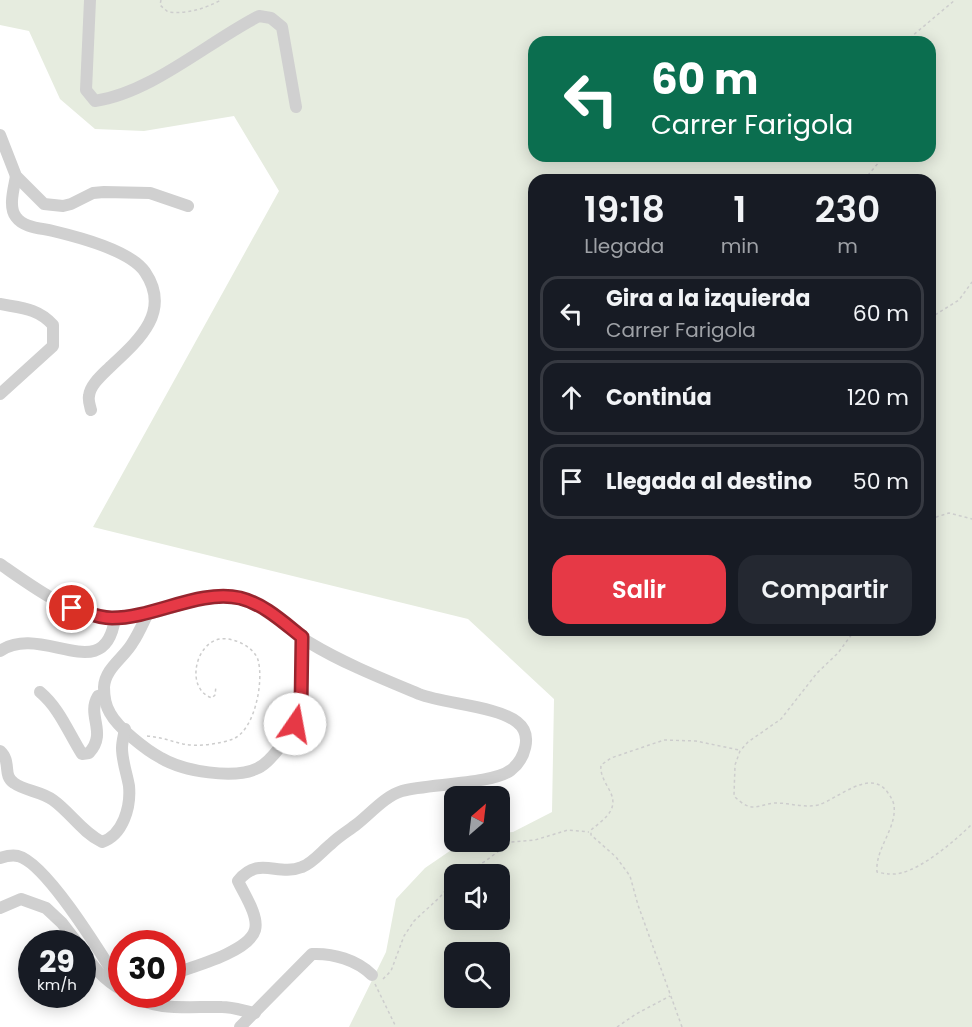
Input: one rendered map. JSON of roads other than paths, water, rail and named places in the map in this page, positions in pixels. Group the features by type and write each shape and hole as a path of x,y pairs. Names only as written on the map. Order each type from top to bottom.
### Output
{"street":[{"path":"90,0 86,90 95,101 109,99 140,88 259,16 271,18 282,27 297,107"},
{"path":"0,135 16,176 44,204 50,206 71,204 93,193 104,192 150,193 188,206"},
{"path":"16,176 12,207 15,216 23,224 74,236 129,258 144,270 155,292 155,309 148,328 97,380 88,395 91,410"},
{"path":"0,304 32,309 45,315 53,325 53,346 0,394"},
{"path":"0,564 72,608 96,616 115,618 148,613 221,596 231,597 260,606 302,637 341,658 422,695 506,716 520,723 527,743 522,758 510,771 494,777 399,792 332,842 304,867 254,868 245,873 238,881 254,917 255,930 249,940 224,956 186,969"},
{"path":"148,613 132,644 112,667 104,684 104,695 110,714 135,739 160,758 183,766 220,773 237,774 258,769 271,759 295,724 301,706 302,637"},
{"path":"0,651 9,645 30,642 74,652 93,652 106,645 113,635 115,618"},
{"path":"40,692 51,701 82,754 89,753 95,747 99,734 94,702 98,696 104,695"},
{"path":"0,751 6,758 7,776 15,784 51,799 90,836 102,842 111,839 118,832 124,818 129,790 122,749 125,729"},
{"path":"0,858 19,856 30,862 50,883 108,966"},
{"path":"0,908 21,898 46,908 67,930"},
{"path":"240,1027 312,954 338,957 366,969 372,975"},
{"path":"96,970 108,981"},
{"path":"186,1006 225,1007 255,1013"}]}
